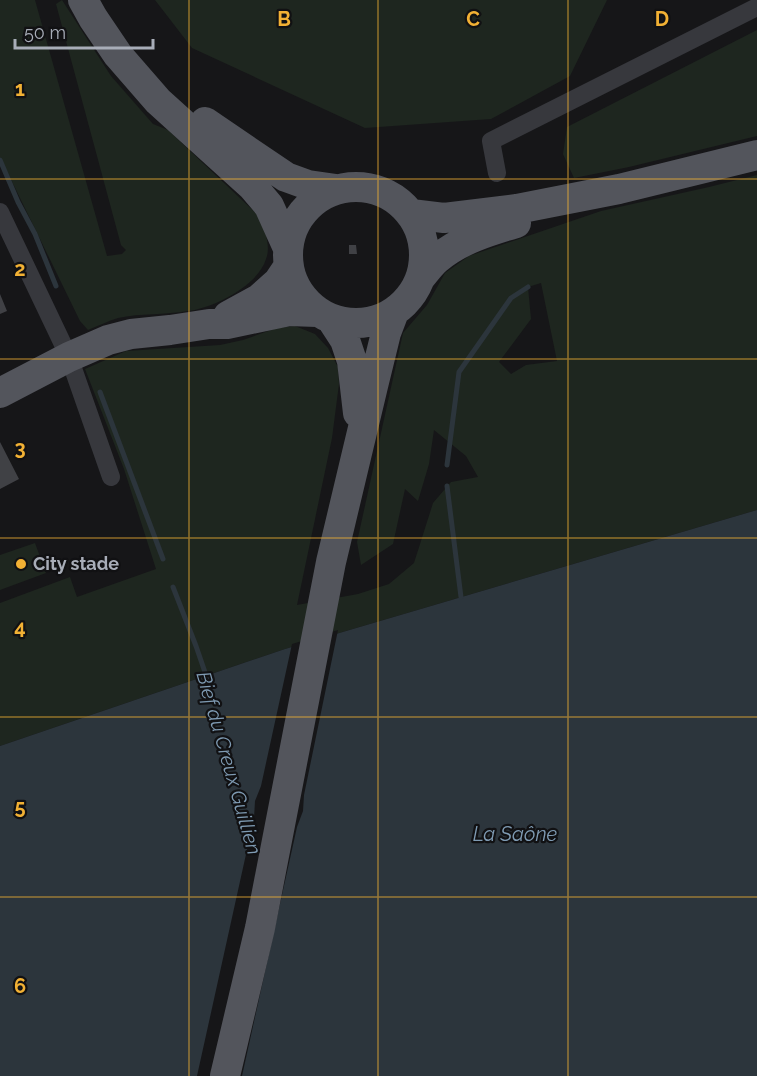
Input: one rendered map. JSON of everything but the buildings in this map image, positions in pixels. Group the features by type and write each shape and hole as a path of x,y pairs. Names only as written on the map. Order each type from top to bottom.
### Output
{"main road":[{"path":"88,9 128,56 193,114 286,177 308,185 336,189"},
{"path":"88,9 118,55 158,101 253,186 269,206 288,256 294,284 303,299 325,316 345,340 352,362 358,408 357,449"},
{"path":"411,214 444,218 507,211 619,189 757,154"},
{"path":"0,393 69,357 108,340 131,334 209,324 227,324 290,311 325,316 348,323 364,323 380,319 394,312 415,290 421,277 424,256 421,234 411,214 396,200 378,189 357,186 336,189 318,197 303,210 293,227 288,256 278,282 259,299 230,316 209,324"},
{"path":"421,277 436,260 479,234 619,189"},
{"path":"225,1076 260,928 331,562 386,333 394,312"}],"street":[{"path":"497,172 491,141 757,6"},
{"path":"0,212 69,357 111,477"}],"shaded area":[{"path":"0,0 35,0 107,256 122,254 126,250 121,245 56,4 62,0 111,76 153,124 168,130 261,218 267,239 266,259 254,278 244,287 222,300 198,309 118,318 88,330 80,321 0,157"},
{"path":"155,0 607,0 570,76 491,119 365,128 192,48"},
{"path":"757,30 757,136 574,178 563,154 567,127"},
{"path":"757,175 757,510 285,649 0,746 0,603 70,577 77,597 156,569 124,469 85,369 126,351 220,345 277,328 295,326 315,334 328,348 338,367 339,384 332,438 297,605 358,594 389,584 414,563 433,503 451,482 478,477 466,456 434,430 429,464 418,501 405,489 393,544 361,565 357,542 403,333 427,305 445,273 469,256 601,211","holes":["541,283 557,361 526,365 511,374 499,362 531,319 528,287"]},
{"name":"City stade","path":"35,543 46,573 0,590 0,555"}],"water":[{"name":"La Saône","path":"757,510 757,1076 0,1076 0,746 285,649"}],"pier":[{"path":"338,630 304,795 303,811 297,827 242,1076 197,1076 254,818 255,801 261,786 292,644"}],"waterway":[{"name":"Bief du Creux Guillien","path":"0,160 35,234 56,286"},
{"path":"447,465 459,372 511,298 528,287"},
{"name":"Bief du Creux Guillien","path":"100,392 163,559"},
{"path":"447,486 461,597"},
{"name":"Bief du Creux Guillien","path":"173,587 208,681"}],"place":[{"name":"City stade","path":"21,564"}]}
